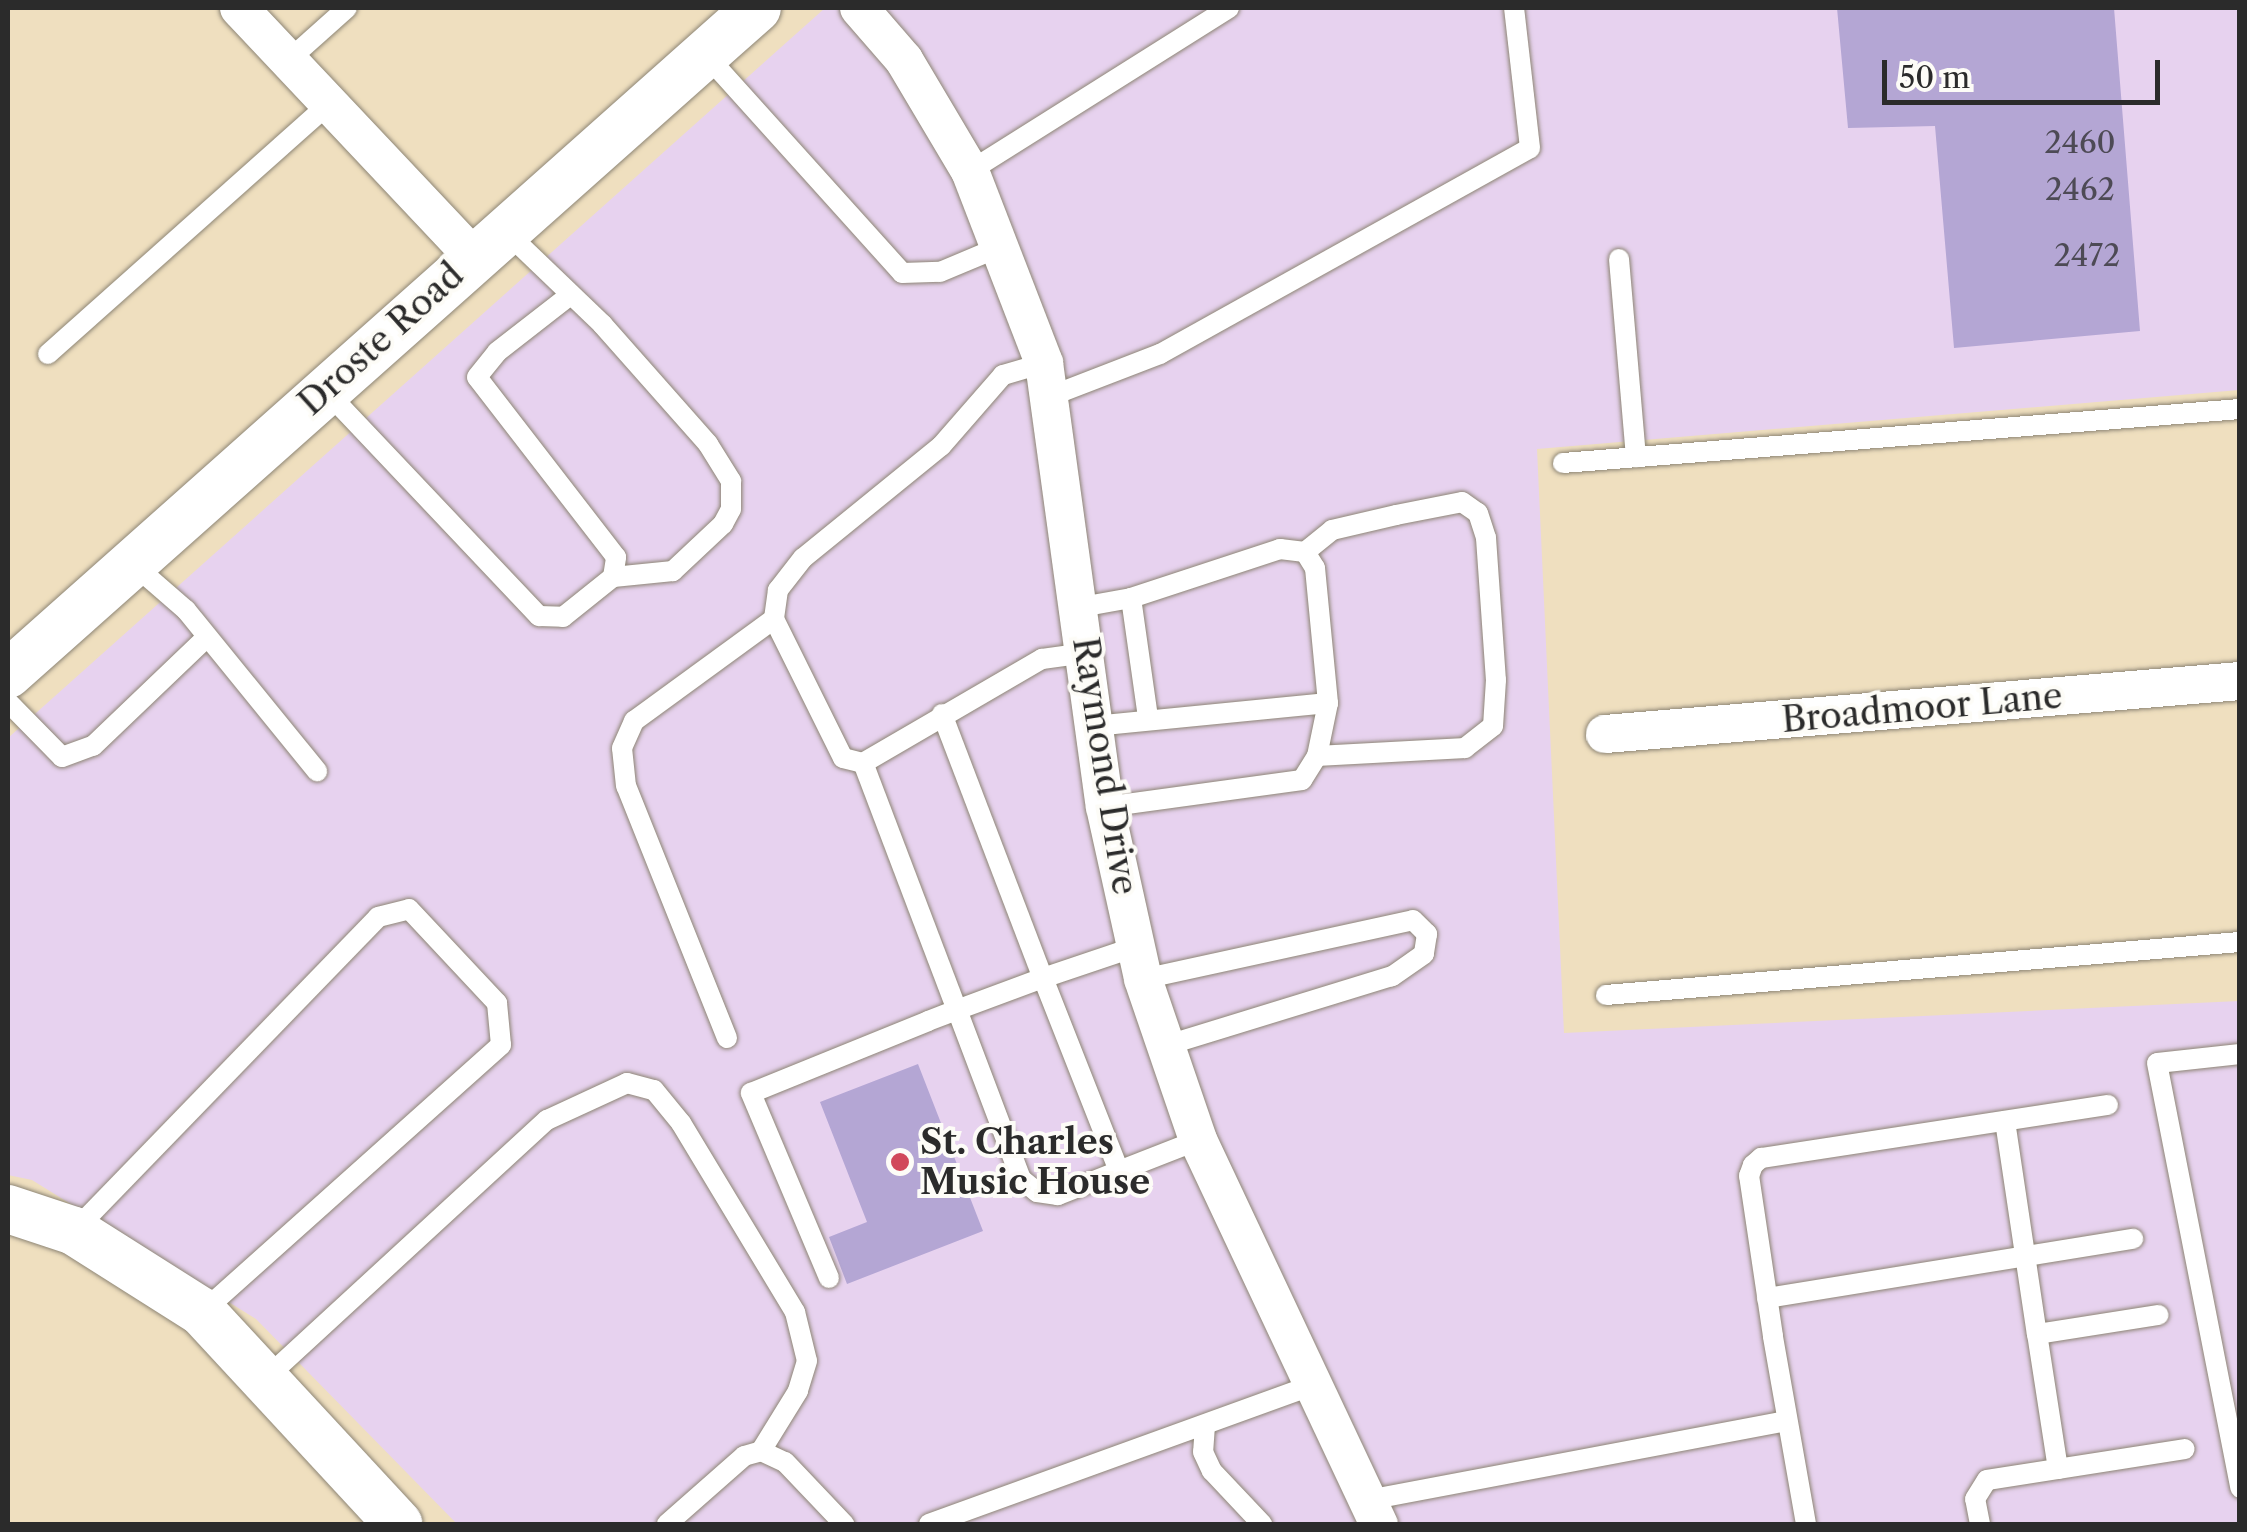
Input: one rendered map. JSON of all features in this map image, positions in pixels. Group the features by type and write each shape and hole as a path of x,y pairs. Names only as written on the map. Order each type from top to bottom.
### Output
{"street":[{"path":"239,8 331,102 488,242"},
{"name":"Droste Road","path":"8,674 488,242 757,8"},
{"name":"Raymond Drive","path":"859,8 904,60 970,171 1002,246 1048,380 1105,807 1139,963 1198,1140 1374,1512"},
{"name":"Broadmoor Lane","path":"1605,734 2240,682"},
{"path":"8,1209 74,1231 202,1312 398,1524"}],"lane":[{"path":"292,58 347,8"},
{"path":"970,171 1229,8"},
{"path":"1086,653 1042,659 863,763 843,758 774,620 778,590 803,558 941,446 1003,375 1048,380 1160,354 1530,148 1514,8"},
{"path":"706,55 902,273 940,272 1002,246"},
{"path":"48,354 331,102"},
{"path":"324,389 539,616 563,617 614,577 673,571 722,524 731,509 731,481 708,444 569,296 488,242"},
{"path":"1619,259 1636,457"},
{"path":"569,296 497,352 476,377 616,556 614,577"},
{"path":"1562,463 2240,409"},
{"path":"1081,607 1131,598 1280,549 1305,552 1332,530 1462,502 1478,513 1486,538 1494,662 1493,726 1480,741 1396,756 1318,756"},
{"path":"1105,807 1302,780 1318,756 1328,703 1315,568 1305,552"},
{"path":"132,562 207,637 317,771"},
{"path":"1131,598 1148,717"},
{"path":"727,1038 626,786 622,748 634,721 774,620"},
{"path":"8,702 62,757 93,746 207,637"},
{"path":"1094,726 1148,717 1328,703"},
{"path":"942,714 1119,1171"},
{"path":"863,763 1021,1179 1037,1192 1058,1194 1198,1140"},
{"path":"74,1231 378,917 409,909 497,1003 501,1045 202,1312"},
{"path":"830,1278 751,1094 1043,978 1414,920 1427,934 1424,954 1408,968 1164,1046"},
{"path":"1606,995 2240,942"},
{"path":"2240,1054 2157,1063 2240,1488"},
{"path":"266,1379 548,1120 627,1083 654,1090 681,1123 795,1312 807,1361 798,1391 761,1450 744,1456 666,1524"},
{"path":"1806,1524 1749,1176 1761,1158 2108,1105"},
{"path":"2005,1121 2058,1469"},
{"path":"1767,1298 2133,1240"},
{"path":"2037,1334 2159,1315"},
{"path":"929,1524 1316,1384"},
{"path":"1374,1512 1787,1421"},
{"path":"1205,1425 1203,1452 1212,1471 1262,1524"},
{"path":"1980,1524 1977,1487 2185,1448"},
{"path":"761,1450 786,1462 844,1524"}],"shaded area":[{"path":"825,8 2239,8 2239,390 1537,449 1564,1033 2239,1001 2239,1524 457,1524 256,1319 32,1180 8,1175 8,738"}],"building":[{"path":"1837,8 2114,8 2140,331 1954,348 1935,126 1848,128"},
{"name":"St. Charles Music House","path":"918,1064 983,1231 847,1284 829,1237 867,1222 820,1102"}],"place":[{"name":"St. Charles Music House","path":"900,1162"}]}
